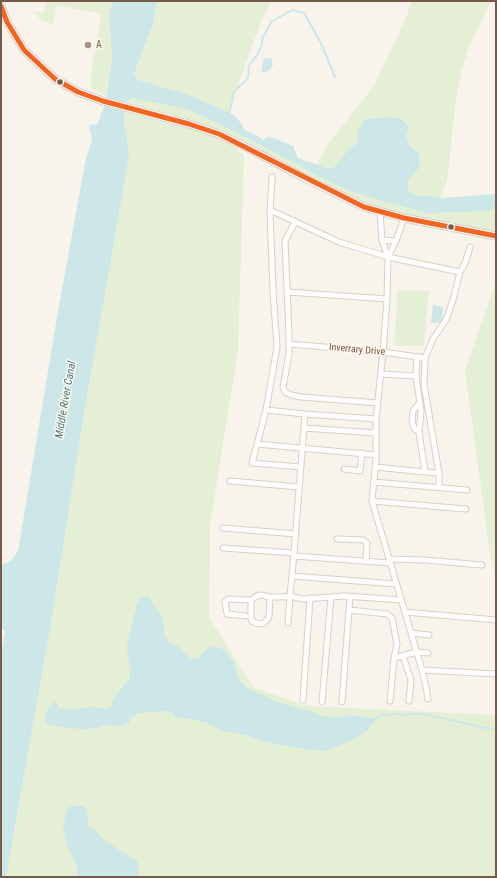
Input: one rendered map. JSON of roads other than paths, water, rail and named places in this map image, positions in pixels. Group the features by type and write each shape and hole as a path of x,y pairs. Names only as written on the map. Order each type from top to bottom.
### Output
{"street":[{"path":"1,6 7,22 24,50 55,80 78,92 103,101 189,124 219,134 364,208 404,218 496,236"},
{"path":"272,177 270,210 272,291 277,347 266,410 252,463 301,467"},
{"path":"270,210 339,242 388,257 460,272"},
{"path":"380,212 382,240 388,257 387,299 376,419 376,455 372,501 417,652 428,699"},
{"path":"388,257 396,242 404,218"},
{"path":"295,222 285,241 289,344 289,354 283,387 285,392 302,397 378,403"},
{"path":"382,240 396,242"},
{"path":"439,487 439,473 424,385 425,358 434,339 446,320 460,272 465,263 470,247"},
{"path":"288,292 387,299"},
{"name":"Inverrary Drive","path":"289,344 383,352 425,358"},
{"path":"417,357 416,376 421,411 418,432 425,472"},
{"path":"381,374 416,376"},
{"path":"418,432 414,428 412,415 413,411 420,402"},
{"path":"266,410 376,419"},
{"path":"288,623 305,414"},
{"path":"304,428 376,433"},
{"path":"257,444 376,455"},
{"path":"344,469 360,471 362,453"},
{"path":"375,467 439,473"},
{"path":"230,481 300,487"},
{"path":"373,482 467,490"},
{"path":"372,501 466,509"},
{"path":"223,528 296,534"},
{"path":"337,539 363,540 367,543 366,561"},
{"path":"223,548 366,561 425,560 482,565"},
{"path":"292,576 396,584"},
{"path":"246,616 226,614 225,602 228,599 251,600 261,595 270,597 290,596 303,599 350,597 401,600"},
{"path":"251,600 251,619 253,622 260,624 264,623 269,617 270,597"},
{"path":"322,702 331,597"},
{"path":"342,702 350,597"},
{"path":"304,700 310,598"},
{"path":"349,610 387,614 392,618 397,644 394,658 390,701"},
{"path":"405,612 496,620"},
{"path":"411,634 429,635"},
{"path":"394,658 417,652 428,653"},
{"path":"403,656 411,680 409,701"},
{"path":"422,670 496,674"}],"water":[{"name":"Middle River Canal","path":"112,1 157,1 153,24 134,74 137,80 189,95 234,115 245,130 263,140 268,137 274,138 293,146 298,158 326,168 333,168 350,148 358,142 358,131 364,120 389,117 400,119 406,123 409,129 406,131 407,141 411,147 418,152 420,159 419,168 409,179 407,186 410,192 415,195 444,198 496,194 496,208 486,211 428,213 379,200 347,190 311,173 297,163 286,159 188,109 133,98 127,101 124,120 129,156 86,402 50,629 6,877 1,877 1,657 5,631 1,628 1,565 12,560 18,551 57,317 86,158 92,140 89,126 92,124 97,125 106,101 112,56 109,17"},
{"path":"264,58 271,58 273,65 270,70 264,73 261,71"},
{"path":"433,305 443,307 442,323 431,323"},
{"path":"141,597 149,597 162,617 164,635 168,641 179,647 190,659 198,658 207,649 213,646 224,650 233,661 240,681 247,688 275,701 311,711 321,716 336,718 349,715 360,716 374,719 374,723 370,724 369,730 354,739 326,751 303,749 263,741 245,735 220,730 206,722 175,717 172,712 162,711 139,713 131,717 129,723 120,726 106,725 97,728 84,729 68,728 46,723 45,721 48,708 54,702 58,704 58,708 71,710 92,707 104,709 111,707 114,698 129,679 131,668 128,659 127,645 137,603"},
{"path":"82,806 87,809 88,827 95,829 101,837 114,847 137,861 139,877 77,877 77,866 67,845 63,827 69,807"}],"waterway":[{"path":"229,115 234,92 248,78 249,66 257,55 261,47 263,37 271,22 292,10 304,13 321,43 335,77"},
{"path":"374,720 384,715 422,714 496,730"}],"place":[{"name":"A","path":"88,45"}]}
